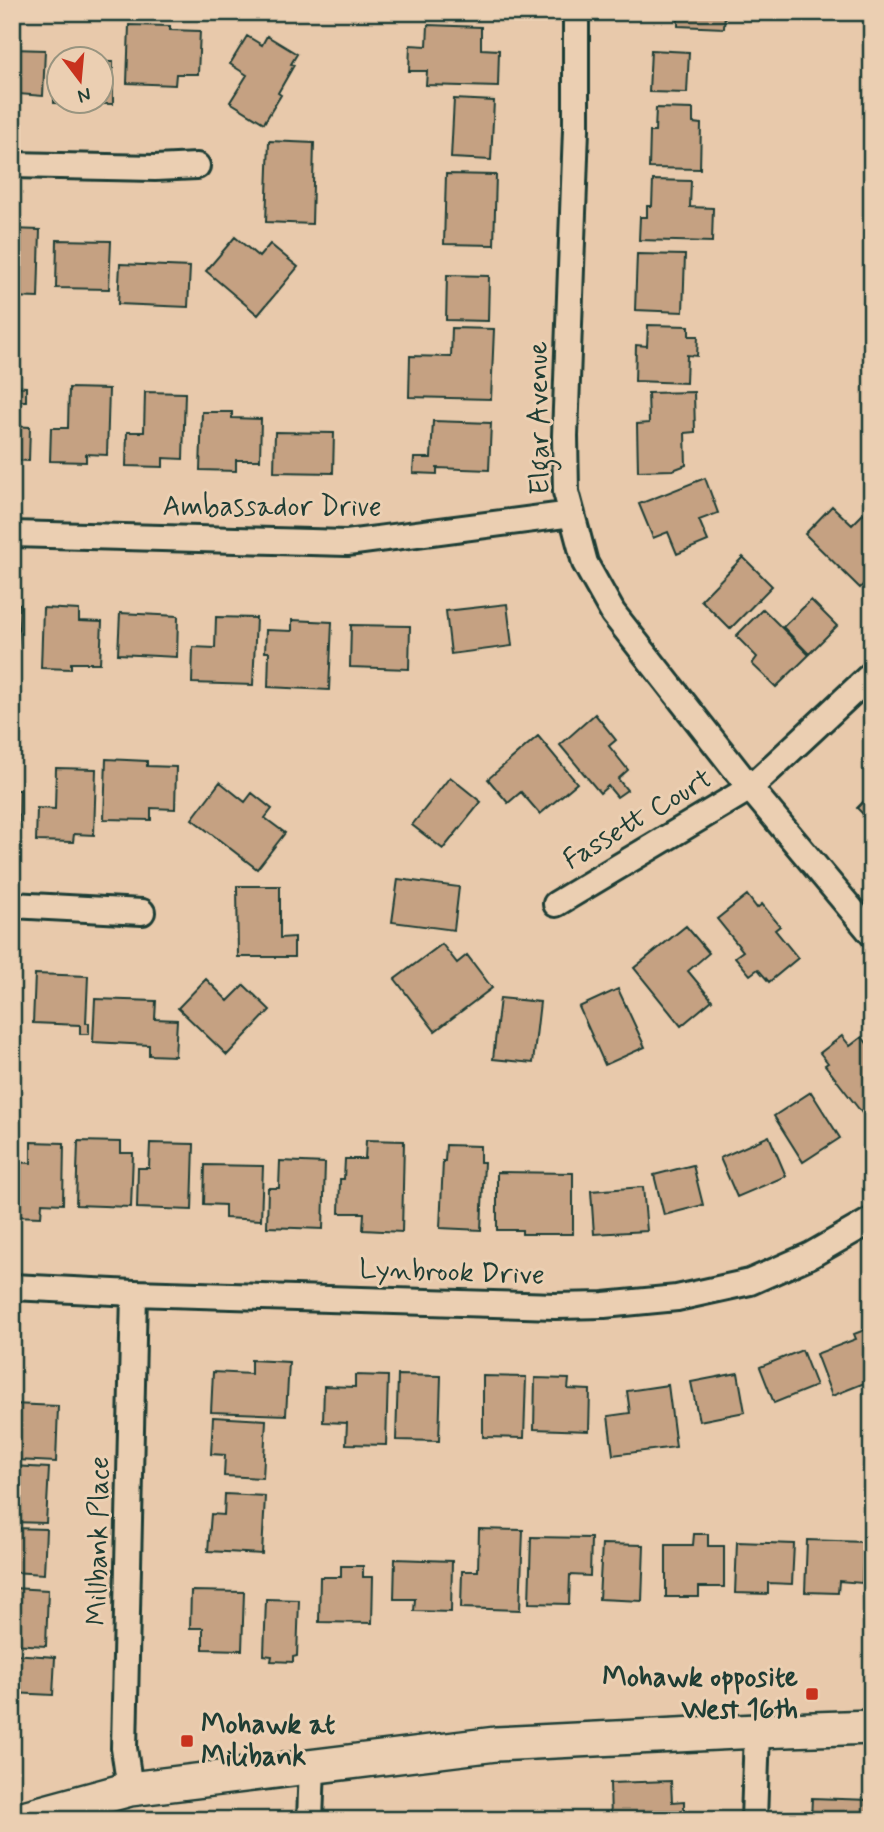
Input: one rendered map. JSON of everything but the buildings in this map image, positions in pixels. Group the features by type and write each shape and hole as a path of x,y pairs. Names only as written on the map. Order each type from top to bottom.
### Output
{"main road":[{"path":"16,1820 130,1789 496,1744 872,1727"}],"street":[{"name":"Elgar Avenue","path":"576,12 576,130 565,436 566,492 585,563 613,612 750,788 872,933"},
{"path":"12,166 197,166"},
{"name":"Ambassador Drive","path":"12,534 347,543 572,514"},
{"name":"Fassett Court","path":"556,904 750,788 872,674"},
{"path":"12,905 142,912"},
{"name":"Lynbrook Drive","path":"12,1287 555,1306 604,1305 677,1298 750,1282 811,1255 872,1220"},
{"name":"Millbank Place","path":"130,1789 124,1748 134,1293"},
{"path":"754,1820 757,1731"},
{"path":"310,1820 312,1766"}],"place":[{"name":"Mohawk opposite West 16th","path":"812,1694"},
{"name":"Mohawk at Milibank","path":"187,1741"}]}
